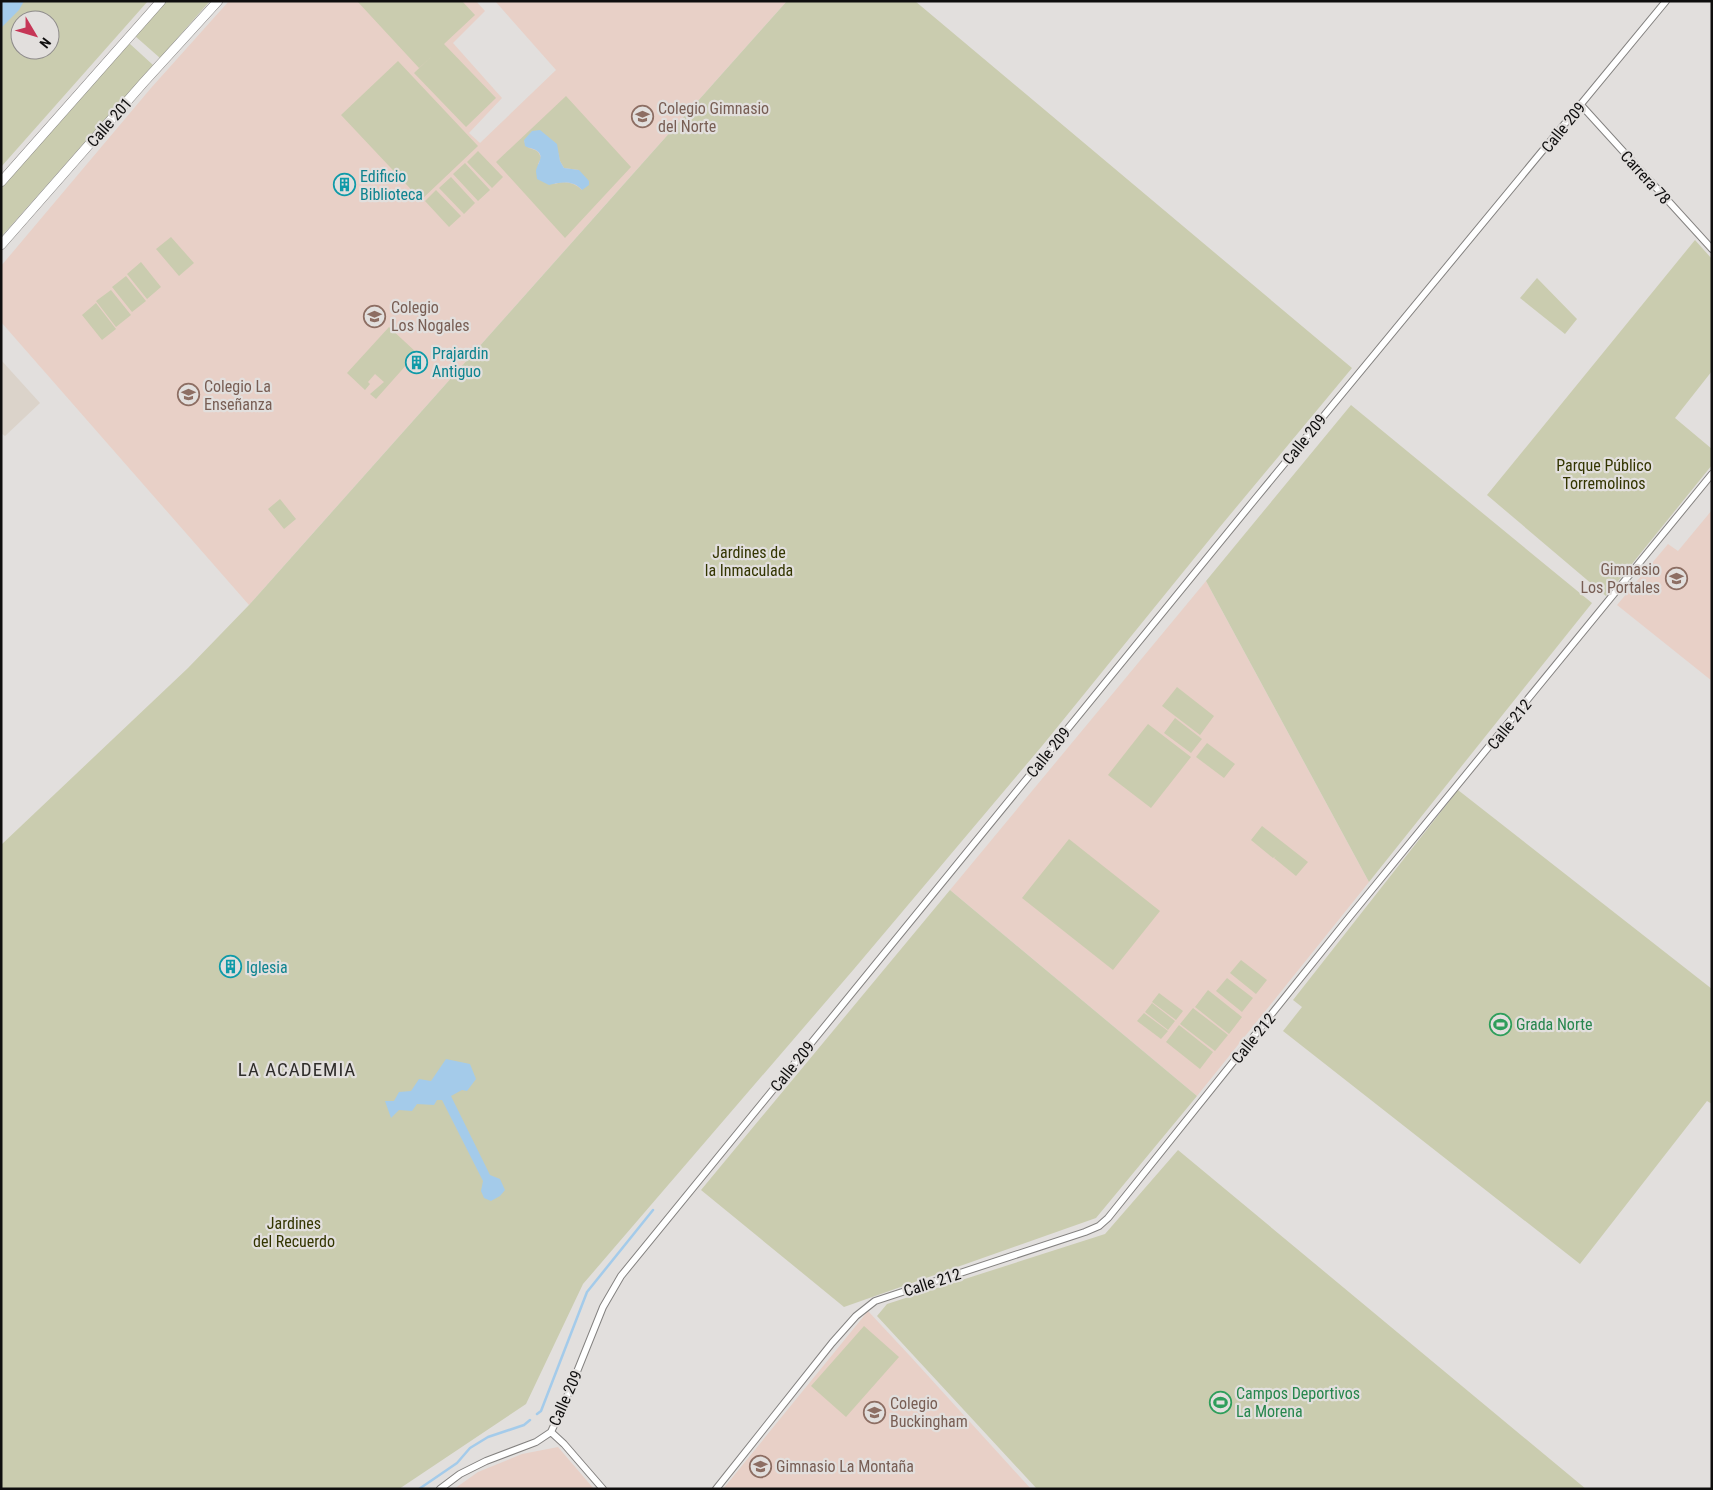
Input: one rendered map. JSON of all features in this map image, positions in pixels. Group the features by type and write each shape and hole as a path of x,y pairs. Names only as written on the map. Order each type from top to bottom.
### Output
{"main road":[{"path":"1,182 162,1"},
{"name":"Calle 201","path":"1,245 218,1"}],"street":[{"name":"Calle 209","path":"440,1489 460,1474 486,1461 536,1442 550,1432 566,1399 603,1306 621,1276 1268,483 1666,1"},
{"name":"Carrera 78","path":"1581,105 1712,249"},
{"name":"Calle 212","path":"716,1489 832,1343 856,1316 874,1301 1085,1232 1099,1226 1108,1218 1351,916 1712,474"},
{"path":"550,1432 564,1444 602,1489"}],"shaded area":[{"path":"229,1 476,1 485,11 453,43 502,98 469,133 480,143 556,70 495,1 787,1 249,605 1,322 1,266 151,88"},
{"path":"1,360 40,403 5,436 1,433"},
{"name":"Gimnasio Los Portales","path":"1712,510 1712,681 1617,605 1668,544 1678,551"},
{"path":"1206,581 1369,882 1197,1096 950,890"},
{"name":"Colegio Buckingham","path":"868,1311 910,1356 1031,1489 723,1489"},
{"path":"558,1447 594,1489 454,1489 478,1472 522,1454"}],"green space":[{"path":"1,1 148,1 1,167"},
{"path":"165,1 210,1 160,58 135,36"},
{"path":"357,1 462,1 475,15 444,44 496,98 466,127 414,73 432,56 419,68"},
{"name":"Jardines de la Inmaculada","path":"787,1 915,1 1352,368 1042,746 854,969 583,1284 526,1404 399,1489 1,1489 1,845 188,668 249,605"},
{"path":"129,43 153,65 1,237 1,188"},
{"path":"398,61 478,146 421,200 341,115"},
{"path":"566,96 631,167 565,238 496,162","holes":["524,140 556,144 560,161 564,168 579,170 582,190 570,183 562,182 555,184 538,164 541,158 537,151 527,147"]},
{"path":"478,151 503,177 492,188 467,162"},
{"path":"465,163 490,190 478,201 453,174"},
{"path":"451,177 475,203 464,214 439,188"},
{"path":"436,190 461,216 449,227 425,201"},
{"path":"171,237 194,263 179,276 156,249"},
{"name":"Parque Público Torremolinos","path":"1695,240 1712,259 1712,371 1675,418 1712,449 1712,465 1606,596 1487,495"},
{"path":"141,262 161,287 147,299 127,274"},
{"path":"126,276 146,301 132,312 112,287"},
{"path":"1537,278 1577,319 1565,334 1520,298"},
{"path":"111,290 131,315 116,327 96,301"},
{"path":"96,303 116,329 102,340 82,315"},
{"path":"389,327 417,353 376,399 370,394 384,382 375,374 368,382 370,384 365,390 347,373"},
{"path":"1351,405 1592,603 1369,882 1206,581"},
{"path":"280,499 296,519 284,529 268,509"},
{"path":"1177,687 1214,716 1200,735 1162,706"},
{"path":"1175,718 1202,739 1191,753 1164,733"},
{"path":"1148,724 1191,757 1151,808 1108,775"},
{"path":"1207,743 1235,764 1224,778 1196,757"},
{"name":"Grada Norte","path":"1458,790 1712,989 1712,1104 1707,1101 1580,1264 1283,1031 1302,1007 1293,1000"},
{"path":"1262,826 1308,862 1296,876 1274,858 1276,856 1273,858 1251,840"},
{"path":"1069,839 1160,911 1113,970 1022,898"},
{"path":"950,890 1197,1096 1096,1218 844,1307 701,1190"},
{"path":"1241,960 1267,980 1256,994 1230,973"},
{"path":"1227,978 1253,998 1242,1012 1216,991"},
{"path":"1208,990 1242,1017 1229,1034 1195,1007"},
{"path":"1159,993 1183,1011 1176,1020 1152,1002"},
{"path":"1152,1003 1175,1021 1168,1030 1145,1012"},
{"path":"1193,1008 1228,1035 1215,1051 1180,1024"},
{"path":"1144,1013 1168,1031 1161,1039 1137,1021"},
{"path":"1179,1025 1213,1052 1200,1069 1166,1042"},
{"name":"Campos Deportivos La Morena","path":"1178,1150 1586,1489 1037,1489 877,1316 887,1304 1105,1234"},
{"path":"864,1326 899,1357 846,1417 811,1386"}],"water":[{"path":"1,1 24,1 19,10 10,10 10,19 1,28"},
{"path":"540,130 557,144 560,161 564,168 579,170 589,181 589,185 582,190 571,183 549,185 537,179 536,171 540,155 536,150 525,146 524,140 532,131"},
{"path":"446,1059 470,1064 476,1079 467,1091 462,1090 451,1096 490,1175 500,1179 505,1190 500,1196 491,1201 484,1198 481,1191 483,1181 442,1100 437,1100 434,1105 417,1104 412,1111 399,1110 391,1118 385,1101 394,1101 399,1092 411,1091 419,1079 431,1081"}],"waterway":[{"path":"537,1414 541,1411 587,1292 653,1210"},
{"path":"419,1489 457,1463 470,1448 488,1437 524,1425 530,1420"}],"place":[{"name":"Colegio Gimnasio del Norte","path":"642,117"},
{"name":"Edificio Biblioteca","path":"344,185"},
{"name":"Colegio Los Nogales","path":"375,316"},
{"name":"Prajardin Antiguo","path":"416,362"},
{"name":"Colegio La Enseñanza","path":"188,395"},
{"name":"Gimnasio Los Portales","path":"1676,578"},
{"name":"Iglesia","path":"230,967"},
{"name":"Grada Norte","path":"1500,1024"},
{"name":"Campos Deportivos La Morena","path":"1220,1402"},
{"name":"Colegio Buckingham","path":"874,1412"},
{"name":"Gimnasio La Montaña","path":"760,1466"}],"district":[{"name":"LA ACADEMIA","path":"297,1069"}],"park label":[{"name":"Jardines del Recuerdo","path":"294,1232"}]}
